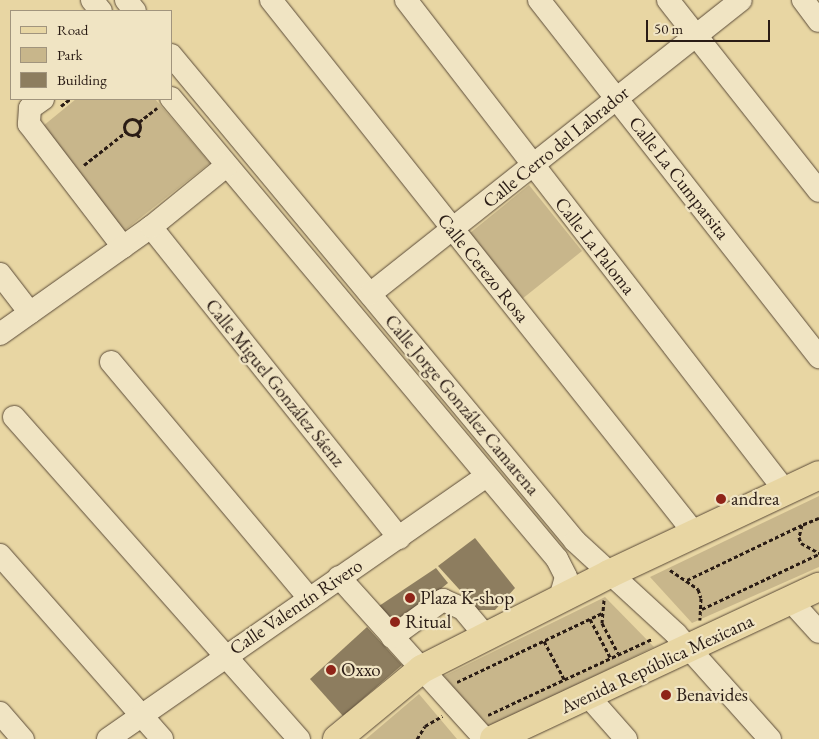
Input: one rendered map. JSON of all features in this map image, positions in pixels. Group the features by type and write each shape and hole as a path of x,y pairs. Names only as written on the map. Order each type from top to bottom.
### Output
{"main road":[{"path":"336,739 422,669 559,601 607,583 696,535 819,475"},
{"name":"Avenida República Mexicana","path":"490,728 589,697 819,587"}],"street":[{"path":"92,0 100,10"},
{"path":"126,0 134,10"},
{"name":"Calle Cerezo Rosa","path":"272,0 696,535"},
{"name":"Calle La Paloma","path":"406,0 532,166 786,492"},
{"name":"Calle La Cumparsita","path":"539,0 819,357"},
{"path":"668,0 819,191"},
{"name":"Calle Cerro del Labrador","path":"370,294 741,0"},
{"path":"803,0 819,21"},
{"name":"Calle Jorge González Camarena","path":"172,55 575,541 607,583 659,617 770,739"},
{"name":"Calle Jorge González Camarena","path":"165,103 226,166 562,567 566,584 559,601"},
{"path":"43,106 28,124 123,247"},
{"path":"0,334 151,227 226,166"},
{"name":"Calle Miguel González Sáenz","path":"151,227 399,538"},
{"path":"0,274 30,312"},
{"path":"111,362 310,599"},
{"path":"14,417 300,739"},
{"name":"Calle Valentín Rivero","path":"108,739 224,655 310,599 486,476"},
{"path":"0,555 162,739"},
{"path":"339,578 485,739"},
{"path":"392,637 443,600 463,609 486,636"},
{"path":"790,600 819,632"},
{"path":"589,697 626,739"},
{"path":"0,713 15,736"}],"path":[{"path":"43,106 66,100"},
{"path":"137,134 139,122 165,103"},
{"path":"126,132 126,121 134,119 139,122"},
{"path":"78,170 126,132 137,134 141,139"},
{"path":"687,580 819,518"},
{"path":"802,525 799,531 801,543 819,554"},
{"path":"702,608 819,554"},
{"path":"668,570 687,580 698,589 702,608 700,624"},
{"path":"607,583 602,623 618,654"},
{"path":"448,687 602,614"},
{"path":"590,619 610,657"},
{"path":"646,632 657,643"},
{"path":"490,728 564,679 652,639"},
{"path":"544,641 564,679"},
{"path":"437,709 448,721"},
{"path":"417,739 426,726 443,716"}],"green space":[{"path":"75,100 156,100 210,163 120,234 43,126"},
{"path":"529,185 582,251 522,299 470,233"},
{"path":"819,496 819,567 692,623 650,577"},
{"path":"605,597 654,647 488,728 444,676"},
{"path":"419,694 457,739 366,739"}],"building":[{"path":"475,538 515,588 495,610 478,610 438,566"},
{"name":"Plaza K-shop","path":"436,568 448,583 395,626 376,608"},
{"path":"367,627 402,665 343,716 310,679"}],"place":[{"name":"andrea","path":"721,499"},
{"name":"Plaza K-shop","path":"410,598"},
{"name":"Ritual","path":"395,622"},
{"name":"Oxxo","path":"331,670"},
{"name":"Benavides","path":"666,695"}]}
